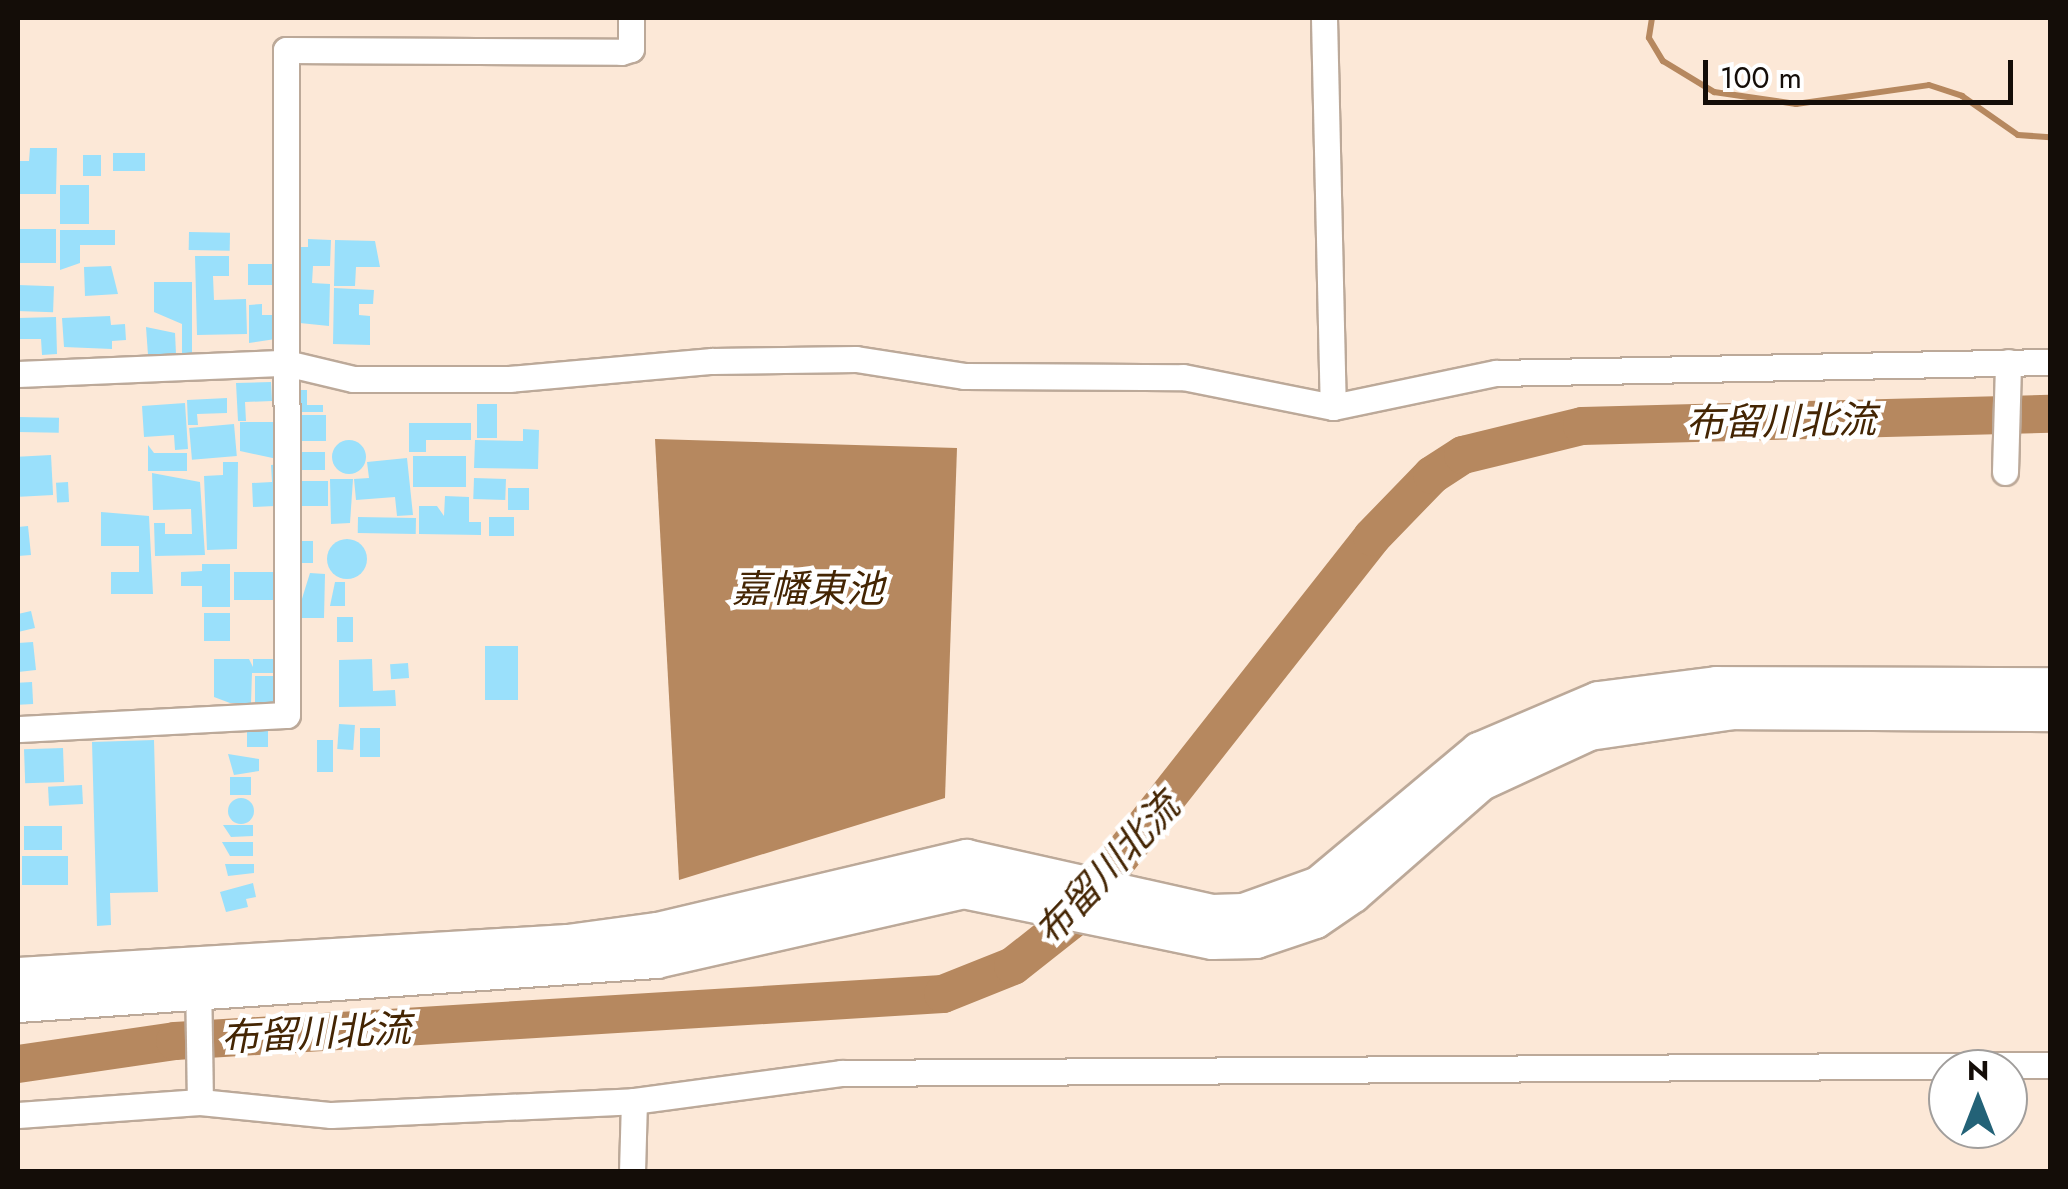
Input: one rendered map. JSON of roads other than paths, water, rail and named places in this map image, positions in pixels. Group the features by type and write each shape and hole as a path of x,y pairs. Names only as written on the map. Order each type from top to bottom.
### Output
{"street":[{"path":"18,729 287,714 286,50 621,52 631,49 631,18"},
{"path":"1324,18 1333,407"},
{"path":"18,374 286,363 353,379 508,379 712,362 856,360 964,376 1184,377 1333,407 1496,373 2007,371 2050,362"},
{"path":"2005,472 2007,371"},
{"path":"1148,914 1212,912 1276,903 1318,884 1478,750 1598,700 1716,684 2050,685"},
{"path":"18,1004 656,960 963,890 1048,887 1148,914 1212,942 1256,940 1315,920 1481,782 1555,744 1651,717 2050,713"},
{"path":"18,975 198,990"},
{"path":"198,990 200,1097"},
{"path":"18,1115 200,1097 331,1115 634,1101 916,1071 2050,1065"},
{"path":"632,1172 634,1101"}],"water":[{"name":"嘉幡東池","path":"655,439 957,448 945,798 679,880"}],"waterway":[{"path":"1652,18 1649,38 1663,61 1714,92 1796,104 1929,85 1962,96 2018,135 2050,137"},
{"name":"布留川北流","path":"18,1064 175,1041 943,994 1013,966 1070,921 1372,537 1432,475 1463,455 1582,426 2050,414"}]}
